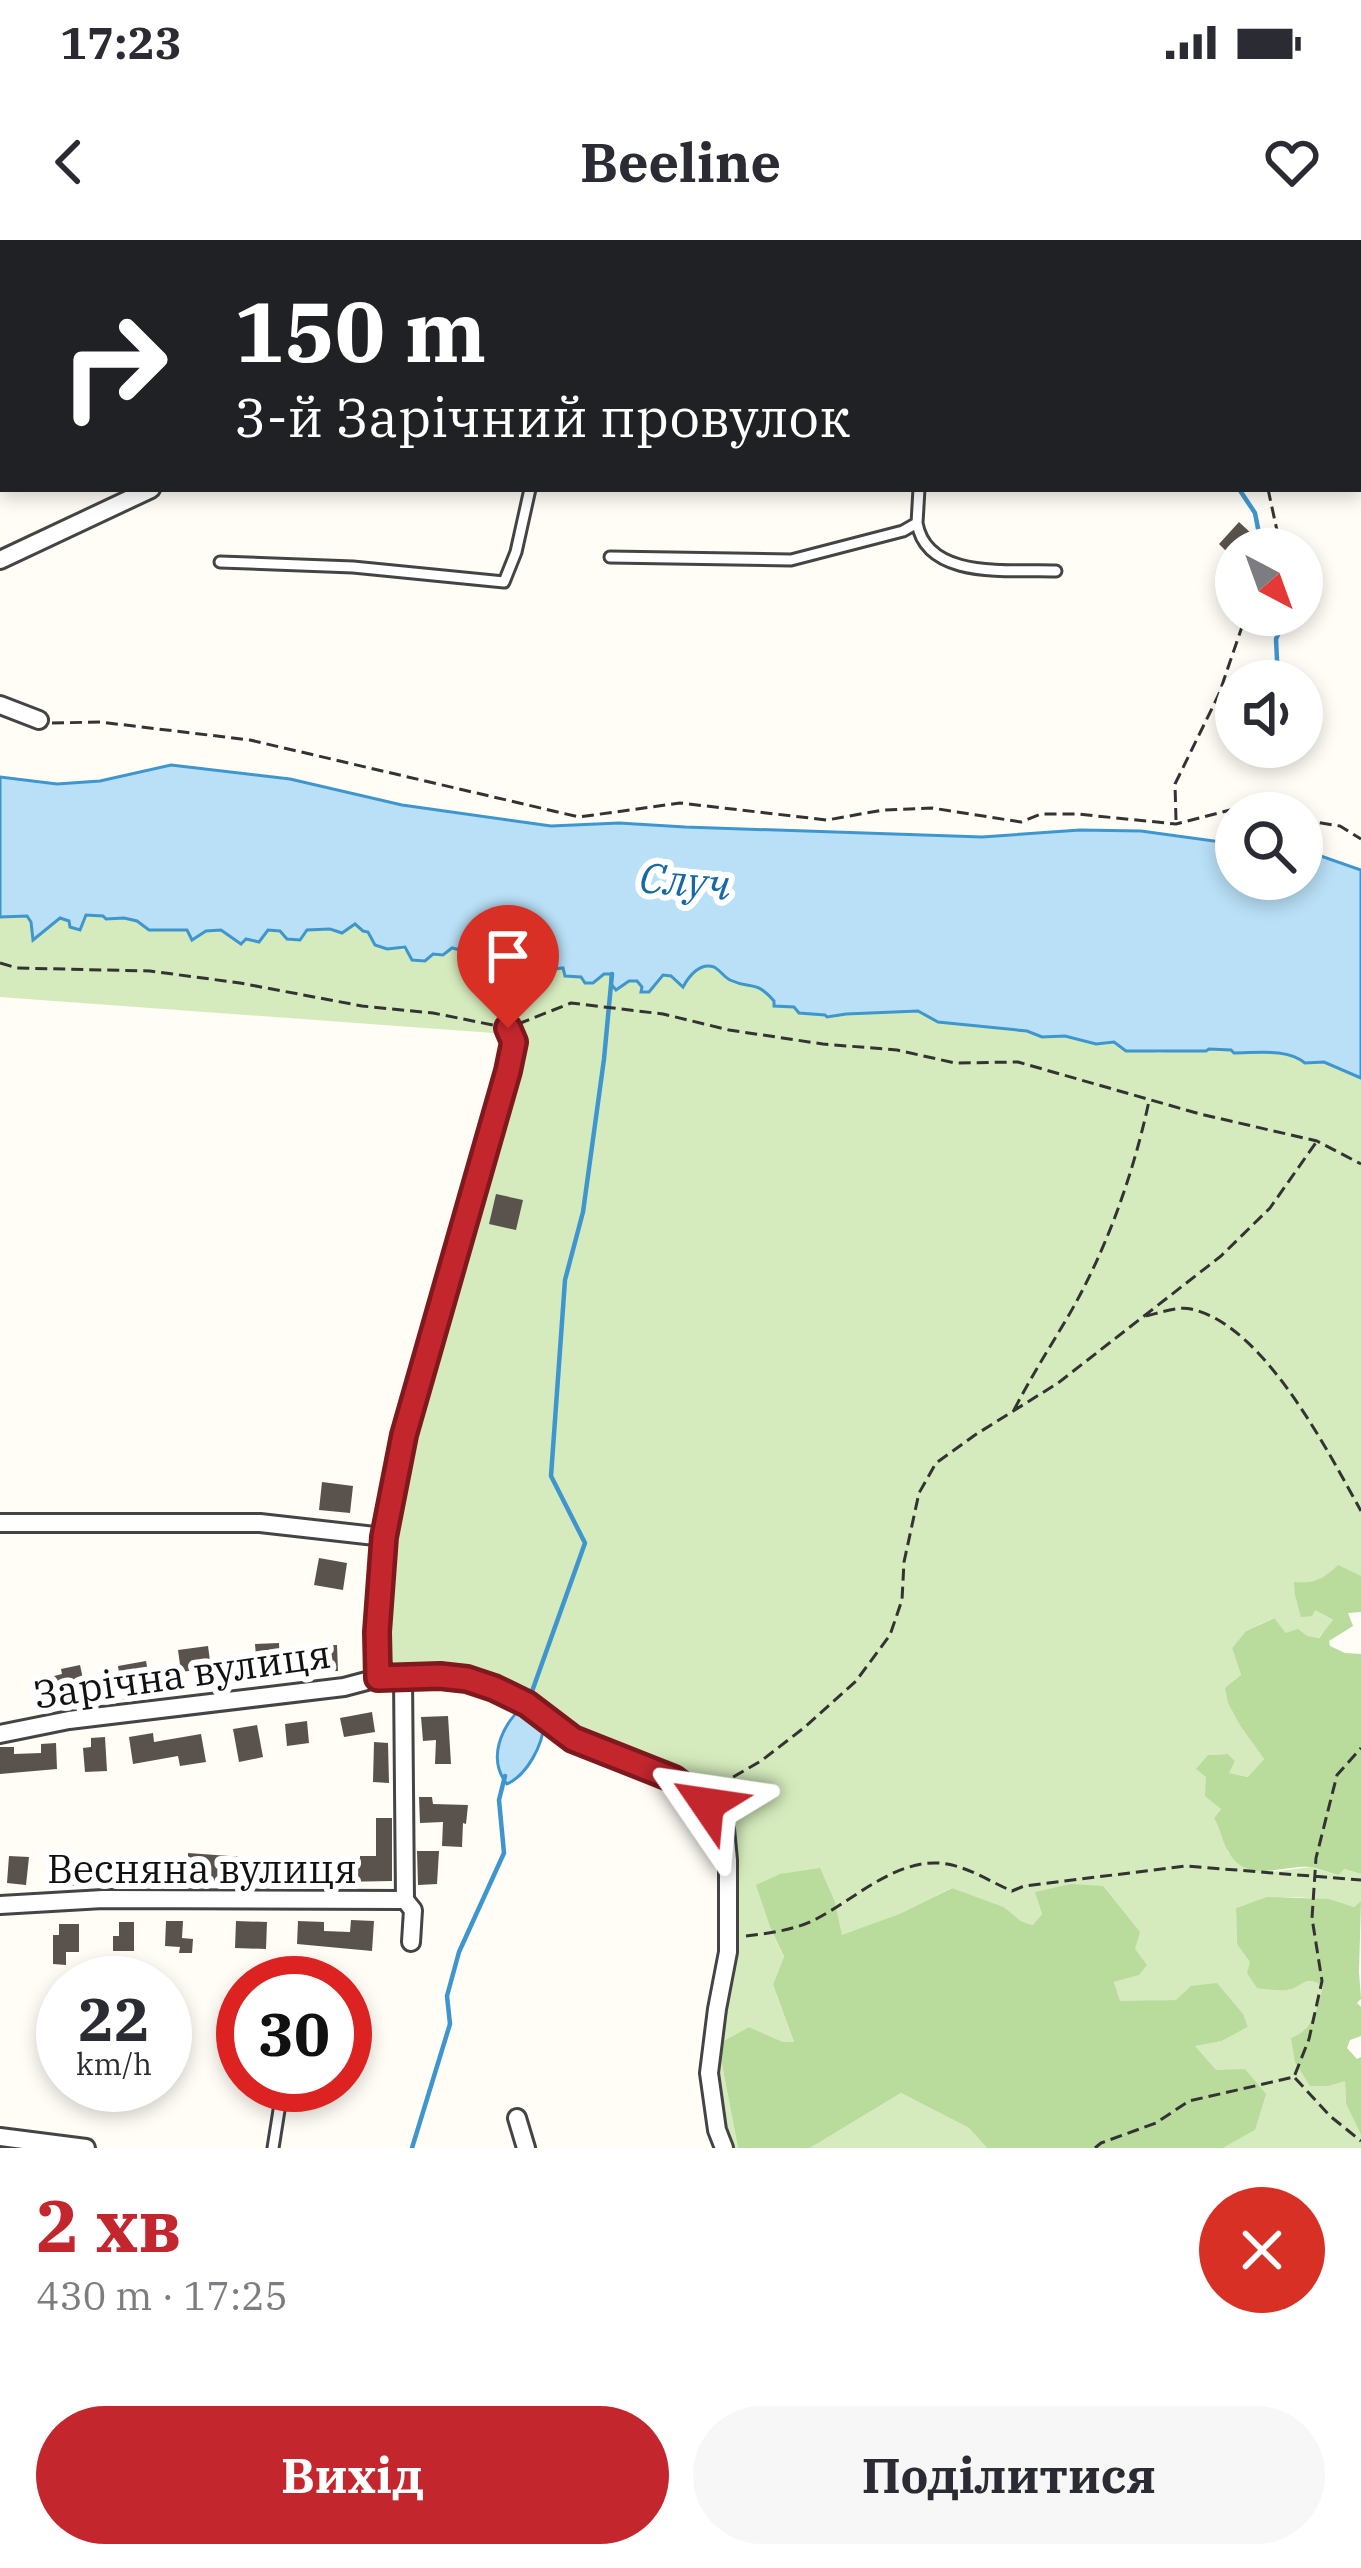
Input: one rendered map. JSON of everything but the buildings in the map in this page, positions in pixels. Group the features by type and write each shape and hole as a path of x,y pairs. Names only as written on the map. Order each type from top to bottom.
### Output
{"street":[{"path":"0,560 146,492"},
{"path":"0,705 39,720"},
{"path":"0,1523 260,1523 384,1537 378,1678"},
{"name":"Зарічна вулиця","path":"0,1734 138,1711 344,1687 378,1678 440,1676 494,1688 527,1704 573,1739 674,1779 707,1804"},
{"name":"Весняна вулиця","path":"404,1677 405,1900 413,1910 411,1942"},
{"path":"707,1804 725,1829 728,1860 729,1939 709,2073 724,2148"},
{"name":"Весняна вулиця","path":"0,1904 405,1900"},
{"path":"517,2118 526,2148"},
{"path":"0,2137 86,2148"}],"lane":[{"path":"220,562 353,567 504,582 529,492"},
{"path":"920,492 920,540 940,559 970,568 1056,571"},
{"path":"610,557 791,560 903,531 917,523"},
{"path":"384,1537 404,1435 508,1071 514,1042 508,1028"},
{"path":"273,2148 279,2112"}],"path":[{"path":"152,240 180,240"},
{"path":"1269,492 1276,528"},
{"path":"1176,824 1175,784 1219,694 1239,636"},
{"path":"39,720 100,722 250,740 579,817 680,802 827,820 932,808 1021,822 1041,814 1077,814 1176,824 1215,814"},
{"path":"1323,823 1340,826 1361,839"},
{"path":"0,963 16,968 172,974 508,1028 571,1003 625,1008 729,1030 898,1050 955,1063 1018,1062 1200,1114 1317,1141 1361,1164"},
{"path":"1013,1411 1096,1260 1128,1178 1150,1100"},
{"path":"707,1804 728,1780 805,1727 856,1681 890,1635 902,1600 904,1562 919,1493 936,1463 1058,1383 1221,1256 1270,1208 1317,1141"},
{"path":"1144,1316 1187,1307 1220,1320 1257,1350 1292,1396 1361,1511"},
{"path":"1294,2077 1309,2039 1322,1981 1312,1918 1316,1858 1337,1775 1361,1748"},
{"path":"729,1939 783,1931 814,1920 898,1870 924,1864 951,1865 1012,1891 1186,1866 1361,1880"},
{"path":"1294,2077 1361,2141"},
{"path":"1095,2148 1156,2123 1189,2102 1294,2077"}],"green space":[{"path":"86,915 137,921 149,930 221,930 246,939 267,930 326,931 356,923 387,949 431,954 485,945 563,968 593,983 604,974 637,981 642,987 663,975 686,979 700,967 710,966 727,980 763,987 774,1001 800,1013 828,1017 918,1011 938,1022 1065,1036 1096,1044 1114,1042 1159,1053 1208,1049 1281,1054 1305,1063 1323,1062 1361,1078 1361,1576 1326,1578 1295,1596 1299,1609 1314,1609 1334,1621 1318,1638 1286,1633 1273,1618 1246,1631 1232,1648 1241,1675 1241,1727 1264,1759 1249,1777 1228,1773 1235,1761 1228,1754 1208,1755 1206,1777 1221,1809 1214,1818 1228,1853 1271,1872 1311,1867 1337,1875 1343,1869 1361,1874 1361,1901 1354,1907 1294,1897 1236,1908 1237,1944 1288,1990 1310,1981 1323,1986 1313,2021 1301,2034 1345,2080 1346,2104 1361,2135 1361,2148 1223,2148 1255,2130 1194,2045 1222,2041 1248,2027 1242,2014 1176,2000 1120,2002 1114,1982 1138,1975 1036,1892 1042,1914 1034,1925 1004,1907 951,1888 842,1936 835,1902 757,1885 784,1958 773,1986 794,2042 749,2027 718,2044 738,2148 724,2148 709,2073 728,1860 708,1804 573,1740 493,1688 378,1678 384,1537 522,1035 0,997 0,917 27,916 33,938 60,918 79,930"},
{"path":"1338,1565 1361,1576 1361,1612 1348,1613 1353,1626 1329,1641 1345,1653 1361,1654 1361,1874 1344,1869 1338,1875 1310,1867 1255,1871 1237,1862 1227,1849 1214,1818 1221,1809 1205,1796 1206,1777 1196,1769 1208,1755 1228,1754 1235,1761 1229,1773 1248,1777 1264,1759 1228,1703 1225,1688 1241,1675 1232,1648 1246,1631 1274,1618 1286,1633 1298,1629 1319,1638 1333,1620 1315,1610 1312,1616 1301,1617 1294,1582 1318,1579"},
{"path":"820,1868 835,1902 842,1935 952,1888 1004,1907 1033,1925 1042,1914 1035,1892 1071,1884 1103,1886 1140,1932 1135,1949 1147,1965 1139,1975 1114,1982 1120,2001 1176,2000 1191,1986 1217,1983 1243,2014 1248,2027 1222,2041 1195,2046 1216,2070 1245,2069 1266,2094 1255,2130 1223,2148 987,2148 969,2128 901,2093 810,2148 738,2148 718,2044 749,2027 794,2042 773,1985 784,1957 756,1885 780,1874"},
{"path":"1267,1897 1329,1899 1354,1907 1361,1901 1361,1999 1357,2003 1361,2036 1350,2040 1347,2048 1357,2059 1361,2057 1361,2135 1346,2104 1345,2081 1310,2086 1295,2062 1291,2038 1310,2024 1323,1986 1308,1981 1287,1990 1257,1988 1247,1973 1250,1962 1237,1944 1236,1908"},
{"path":"901,2093 969,2128 987,2148 810,2148"}],"water":[{"name":"Случ","path":"171,765 290,779 402,805 551,826 619,823 982,837 1141,831 1215,841 1215,900 1323,900 1323,857 1361,870 1361,1078 1324,1062 1305,1063 1281,1053 1126,1051 1114,1042 1096,1044 1065,1036 938,1022 918,1011 827,1017 799,1013 794,1007 774,1006 762,990 730,980 709,966 696,971 683,987 663,975 649,992 641,992 637,981 616,990 611,974 604,974 585,983 581,977 565,976 563,968 545,970 508,949 490,951 485,945 464,951 452,948 425,961 412,960 405,947 375,945 368,932 355,924 342,933 307,930 300,940 268,930 259,942 246,939 241,944 221,930 206,931 192,940 187,930 149,930 137,921 86,915 80,930 60,918 33,940 27,916 0,917 0,777 57,784 100,781"},
{"path":"522,1707 544,1723 543,1732 527,1767 507,1784 497,1754 508,1724"}],"waterway":[{"path":"1241,492 1255,513 1258,528"},
{"path":"1277,636 1277,660"},
{"path":"530,1697 585,1543 551,1476 565,1280 583,1212 612,974"},
{"path":"412,2148 450,2024 447,1996 459,1952 504,1853 499,1800 505,1776"}],"route":[{"path":"508,1028 514,1042 508,1071 404,1435 384,1537 378,1678 440,1676 494,1688 527,1704 573,1739 674,1779 707,1804"}]}
